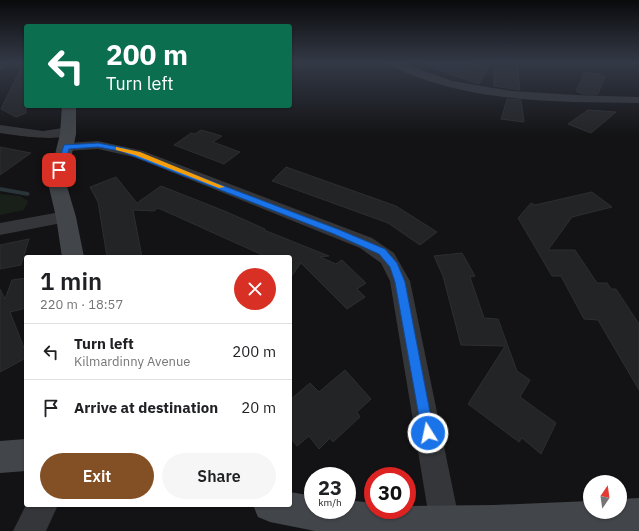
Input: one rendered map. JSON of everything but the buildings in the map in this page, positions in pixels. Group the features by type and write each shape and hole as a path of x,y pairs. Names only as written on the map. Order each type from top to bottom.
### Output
{"street":[{"path":"470,87 493,92 555,98 639,100"},
{"path":"69,108 67,139 57,183 66,217 73,255"},
{"path":"0,129 67,139 138,154 366,243 382,251 394,265 400,282 428,526"},
{"path":"0,229 66,217"},
{"path":"29,531 42,507"},
{"path":"280,507 359,519 428,526 639,516"}],"shaded area":[{"path":"0,194 20,196 28,201 24,210 0,215"}],"waterway":[{"path":"0,189 28,194"}],"slow traffic":[{"path":"118,148 138,154 221,187"}],"route":[{"path":"59,170 66,147 98,145 122,149 366,243 382,251 394,265 400,282 428,433"}]}
